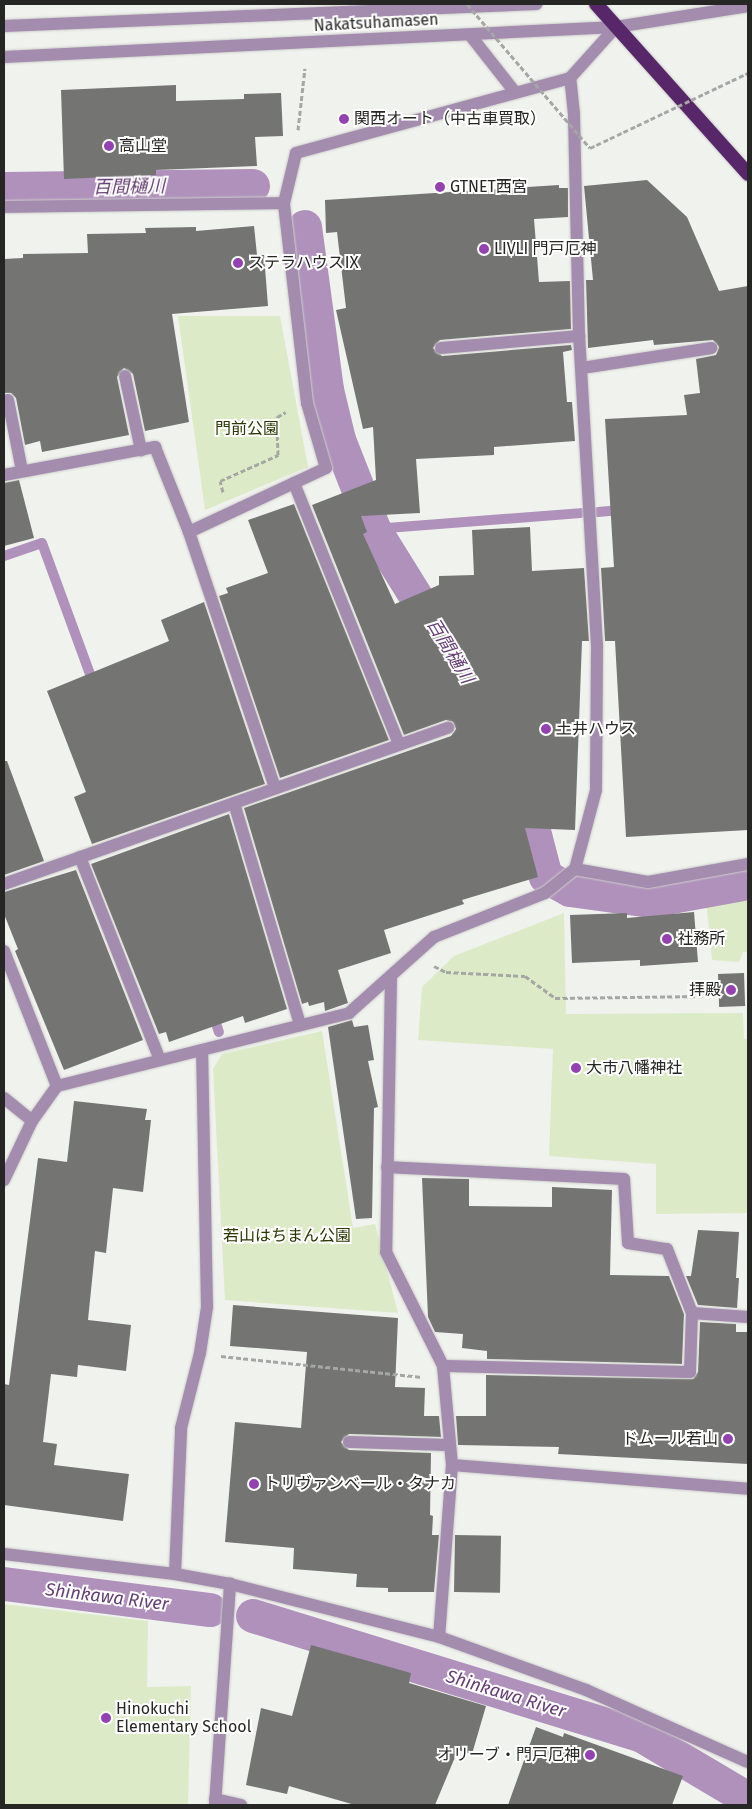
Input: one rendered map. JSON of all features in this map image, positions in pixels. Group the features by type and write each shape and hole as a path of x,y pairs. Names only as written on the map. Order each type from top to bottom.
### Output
{"highway":[{"path":"596,4 748,174"}],"street":[{"name":"Nakatsuhamasen","path":"4,26 537,4"},
{"name":"Nakatsuhamasen","path":"736,4 748,5"},
{"name":"Nakatsuhamasen","path":"4,57 616,27 748,5"},
{"path":"189,532 326,468 308,403 284,203 296,153 514,91 570,78 616,27"},
{"path":"470,34 514,91"},
{"path":"4,1180 32,1121 57,1086 349,1013 434,937 560,882 575,869 596,790 597,646 579,336 574,114 570,78"},
{"path":"4,207 284,203"},
{"path":"441,348 579,336"},
{"path":"582,368 711,348"},
{"path":"125,376 141,450"},
{"path":"8,400 22,471"},
{"path":"4,475 155,447 189,532 276,788"},
{"path":"294,483 399,744"},
{"path":"4,884 448,728"},
{"path":"234,803 300,1026"},
{"path":"80,857 160,1060"},
{"path":"575,869 648,882 748,864"},
{"path":"4,951 57,1086"},
{"path":"391,976 386,1167 386,1252 443,1366 452,1466 439,1637"},
{"path":"175,1574 181,1428 200,1353 207,1307 202,1050"},
{"path":"4,1098 32,1121"},
{"path":"386,1167 624,1179 628,1243 667,1249 692,1313 690,1372 443,1366"},
{"path":"692,1313 748,1317"},
{"path":"349,1442 450,1445"},
{"path":"452,1466 748,1489"},
{"path":"4,1554 175,1574 230,1584 439,1637 586,1690 748,1762"},
{"path":"230,1584 215,1802 241,1805"}],"path":[{"path":"467,4 590,148 748,73"},
{"path":"296,153 305,68"},
{"path":"228,514 220,481 278,455 277,417 308,403"},
{"path":"414,955 446,972 525,976 554,998 705,996"},
{"path":"200,1353 444,1379"}],"green space":[{"name":"門前公園","path":"178,316 280,316 308,467 205,510"},
{"path":"748,892 748,952 743,952 739,962 712,960 706,900"},
{"path":"564,913 566,1014 743,1013 744,1039 748,1039 748,1213 656,1214 656,1164 549,1156 553,1049 418,1040 422,987 454,956"},
{"name":"若山はちまん公園","path":"322,1031 353,1228 375,1224 398,1313 225,1300 213,1069 222,1054"},
{"name":"Hinokuchi Elementary School","path":"4,1604 148,1621 147,1687 191,1686 188,1805 4,1805"}],"building":[{"path":"176,85 176,101 244,99 244,94 281,93 283,136 255,137 257,166 156,170 156,175 64,179 61,90"},
{"path":"647,180 687,217 719,291 748,286 748,830 626,837 615,641 605,641 601,568 614,567 605,419 687,415 684,395 700,393 696,359 716,355 719,347 713,340 654,345 653,340 588,348 586,280 593,280 584,186"},
{"path":"559,185 559,188 568,188 568,217 534,219 539,282 570,281 571,329 440,340 433,348 442,356 571,345 572,350 563,352 567,402 572,402 575,441 494,447 494,455 416,459 420,513 361,516 367,532 363,534 395,604 439,585 439,576 474,575 472,530 530,527 532,571 584,568 589,641 582,641 575,830 525,828 538,877 462,900 464,904 384,930 391,953 338,970 348,1003 325,1011 324,1002 309,1006 308,1002 302,1004 244,808 451,736 456,729 453,722 446,720 404,735 312,505 376,480 373,427 363,429 336,310 346,308 337,232 326,233 325,200"},
{"path":"254,226 257,255 264,255 268,306 172,314 189,422 145,431 133,374 124,368 117,377 129,435 42,452 40,441 25,445 16,398 11,393 4,393 4,259 23,258 23,254 88,253 87,234 146,233 145,228 196,227 196,231"},
{"path":"19,480 34,538 4,546 4,483"},
{"path":"294,504 389,740 280,778 219,596 228,593 226,588 268,573 248,520"},
{"path":"204,602 265,784 92,844 74,797 86,792 47,691 169,641 161,620"},
{"path":"4,761 7,761 44,861 4,875"},
{"path":"229,814 287,1009 245,1023 243,1016 169,1042 166,1032 159,1034 91,864"},
{"path":"76,870 143,1040 64,1070 15,951 18,949 4,914 4,892"},
{"path":"694,912 698,962 640,966 640,960 572,963 570,915 627,913 627,918"},
{"name":"拝殿","path":"744,973 745,1006 719,1007 718,974"},
{"path":"352,1020 354,1027 368,1025 374,1060 368,1061 378,1107 374,1108 372,1218 356,1219 328,1027"},
{"path":"74,1101 147,1109 145,1120 151,1120 143,1192 113,1188 106,1253 95,1251 88,1320 131,1325 126,1371 78,1365 77,1377 51,1374 43,1442 57,1444 54,1465 129,1474 123,1521 4,1505 4,1384 9,1385 38,1158 67,1162"},
{"path":"422,1178 469,1179 469,1206 552,1207 552,1187 612,1190 610,1275 669,1276 684,1314 682,1364 487,1359 487,1351 462,1348 463,1334 435,1332 428,1317"},
{"path":"698,1230 739,1232 736,1278 739,1278 737,1308 698,1305 686,1276 691,1276"},
{"path":"233,1305 398,1318 395,1387 425,1388 424,1416 439,1416 441,1437 349,1434 341,1442 349,1450 431,1453 430,1515 433,1516 432,1535 439,1535 434,1592 388,1592 388,1588 356,1587 357,1574 293,1569 294,1548 225,1542 235,1422 301,1428 307,1352 230,1346"},
{"path":"700,1322 736,1324 736,1332 748,1332 748,1464 558,1454 559,1447 458,1445 456,1416 486,1416 486,1375 693,1379 698,1372"},
{"path":"455,1535 501,1536 500,1593 454,1592"},
{"path":"311,1645 411,1673 409,1683 486,1706 472,1754 458,1750 435,1805 355,1805 289,1786 287,1794 246,1785 261,1708 292,1716"},
{"name":"オリーブ・門戸厄神","path":"536,1727 563,1737 564,1733 683,1776 672,1805 508,1805"}],"waterway":[{"name":"百間樋川","path":"4,189 253,186"},
{"name":"百間樋川","path":"305,227 327,390 339,440 374,529 440,635"},
{"path":"598,512 623,510"},
{"path":"374,529 580,513"},
{"path":"4,556 42,543 94,685"},
{"name":"百間樋川","path":"522,785 546,877 570,890 650,901 748,883"},
{"path":"213,1014 219,1032"},
{"name":"Shinkawa River","path":"4,1584 210,1610"},
{"name":"Shinkawa River","path":"253,1616 642,1736 748,1799"}],"place":[{"name":"関西オート（中古車買取）","path":"344,119"},
{"name":"高山堂","path":"109,146"},
{"name":"GTNET西宮","path":"440,187"},
{"name":"LIVLI 門戸厄神","path":"484,249"},
{"name":"ステラハウスⅨ","path":"238,263"},
{"name":"土井ハウス","path":"546,729"},
{"name":"社務所","path":"667,939"},
{"name":"拝殿","path":"731,990"},
{"name":"大市八幡神社","path":"576,1068"},
{"name":"ドムール若山","path":"728,1439"},
{"name":"トリヴァンベール・タナカ","path":"254,1484"},
{"name":"Hinokuchi Elementary School","path":"106,1718"},
{"name":"オリーブ・門戸厄神","path":"590,1755"}]}
